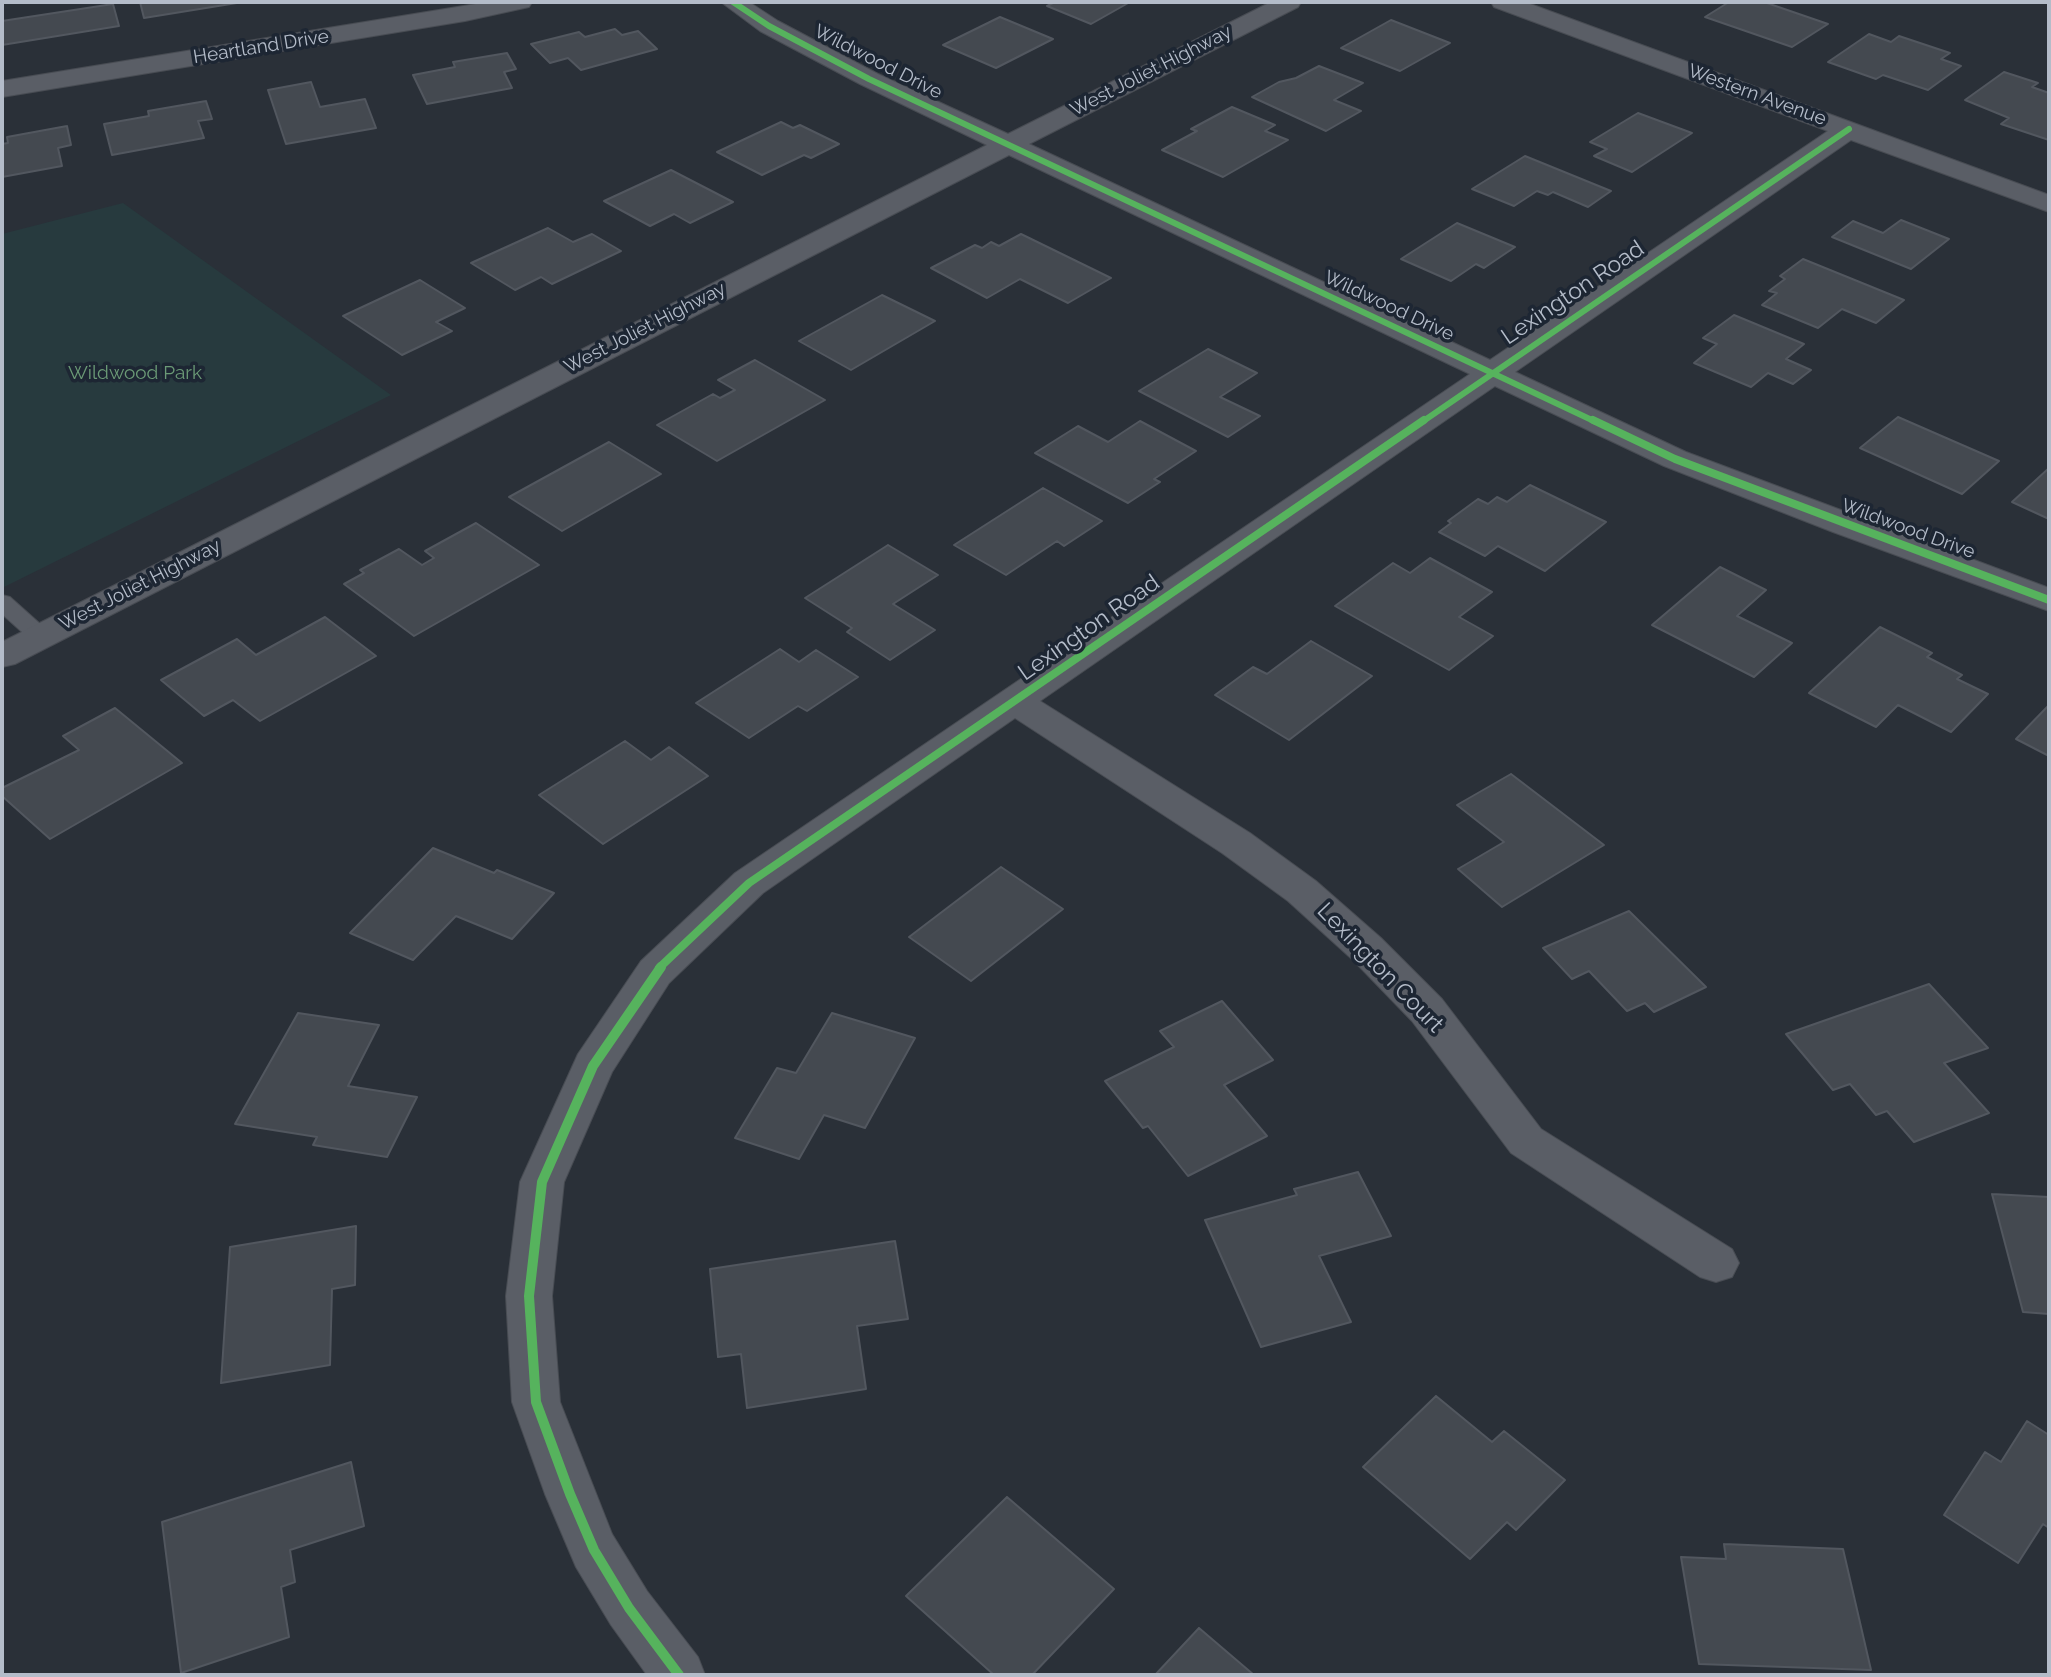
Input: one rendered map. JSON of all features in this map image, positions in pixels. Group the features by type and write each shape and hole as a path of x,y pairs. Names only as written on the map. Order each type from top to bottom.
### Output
{"street":[{"name":"Heartland Drive","path":"2,89 465,14 520,2"},
{"name":"Wildwood Drive","path":"733,2 769,26 869,79 1675,459 2049,600"},
{"name":"West Joliet Highway","path":"2,656 1289,2"},
{"name":"Western Avenue","path":"1503,2 2049,204"},
{"name":"Lexington Road","path":"679,1675 629,1608 594,1550 570,1494 537,1402 529,1296 542,1182 593,1066 655,972 749,883 1849,129"},
{"name":"Lexington Court","path":"1016,702 1236,843 1302,891 1367,949 1427,1010 1526,1141 1716,1263"}],"lane":[{"path":"2,602 40,636"}],"green space":[{"name":"Wildwood Park","path":"123,203 391,395 2,588 2,234"}],"building":[{"path":"140,2 243,2 144,18"},
{"path":"1055,2 1130,2 1091,24 1047,6"},
{"path":"1729,2 1764,2 1828,24 1792,47 1705,17"},
{"path":"113,4 119,26 2,45 2,21"},
{"path":"1000,17 1053,39 996,68 943,45"},
{"path":"1391,20 1450,43 1400,71 1341,48"},
{"path":"615,29 622,35 638,31 657,49 581,70 568,58 550,63 531,44 579,32 585,37"},
{"path":"1869,34 1891,42 1899,36 1950,53 1941,59 1961,66 1928,90 1883,75 1876,79 1828,62"},
{"path":"507,53 516,69 504,72 512,88 427,104 413,75 455,67 453,62"},
{"path":"1319,66 1363,83 1334,100 1361,111 1326,131 1252,97 1279,82 1296,78"},
{"path":"2004,72 2038,83 2032,87 2049,93 2049,140 2001,124 2009,118 1965,100"},
{"path":"311,82 320,107 365,99 376,128 286,144 268,90"},
{"path":"206,101 212,119 198,121 204,138 112,155 104,124 149,116 148,111"},
{"path":"1232,107 1275,125 1265,131 1288,140 1223,177 1162,150 1197,131 1191,129"},
{"path":"1638,113 1692,133 1632,172 1594,156 1607,149 1590,142"},
{"path":"781,122 793,128 800,125 839,144 811,158 804,155 762,175 717,152"},
{"path":"67,126 71,145 58,148 62,166 2,177 2,144 8,143 7,137"},
{"path":"1525,156 1611,191 1588,207 1553,192 1548,195 1537,191 1514,206 1472,189"},
{"path":"671,170 733,202 690,223 674,214 650,226 604,201"},
{"path":"1901,220 1949,239 1911,269 1832,237 1853,221 1883,233"},
{"path":"1457,223 1515,247 1484,268 1476,264 1451,281 1401,259"},
{"path":"548,228 573,242 592,234 621,251 552,284 541,277 515,290 471,263"},
{"path":"1021,234 1111,278 1068,303 1020,279 987,298 931,268 975,245 982,248 991,242 999,246"},
{"path":"1803,259 1904,300 1876,323 1842,309 1818,328 1762,305 1777,293 1769,291 1785,279 1780,276"},
{"path":"420,280 465,308 436,322 452,331 402,355 343,316"},
{"path":"882,295 935,321 851,370 799,341"},
{"path":"1734,315 1804,344 1786,359 1811,370 1793,384 1768,373 1751,387 1694,363 1717,344 1703,338"},
{"path":"1208,349 1257,373 1220,397 1260,416 1228,437 1139,391"},
{"path":"755,360 825,400 717,461 657,425 713,394 720,398 735,390 718,380"},
{"path":"1898,417 1999,461 1962,494 1860,448"},
{"path":"1140,421 1196,451 1154,479 1160,482 1128,503 1035,453 1078,426 1108,442"},
{"path":"609,442 661,474 562,531 509,497"},
{"path":"2049,468 2049,519 2012,502"},
{"path":"1530,485 1606,522 1545,571 1498,546 1485,556 1439,532 1451,523 1448,521 1478,499 1488,504 1497,497 1507,502"},
{"path":"1043,488 1102,521 1064,546 1057,541 1006,575 954,545"},
{"path":"476,523 539,565 414,636 344,584 364,573 360,570 399,549 422,565 434,558 425,551"},
{"path":"888,545 938,575 893,604 935,630 890,660 847,632 852,628 805,598"},
{"path":"1430,558 1492,592 1459,617 1493,636 1449,670 1335,606 1393,563 1410,573"},
{"path":"1720,567 1766,590 1737,616 1792,643 1754,677 1652,625"},
{"path":"325,617 376,656 260,721 233,700 204,716 161,680 237,639 256,655"},
{"path":"1880,627 1932,653 1927,657 1962,675 1957,679 1988,694 1951,732 1898,705 1876,727 1809,693"},
{"path":"1311,641 1372,676 1289,740 1215,695 1253,667 1267,674"},
{"path":"780,649 799,662 816,650 858,677 807,711 798,706 749,738 696,703"},
{"path":"2049,705 2049,756 2016,739"},
{"path":"115,708 182,763 50,839 2,796 2,788 79,750 63,736"},
{"path":"625,741 651,760 669,747 708,776 603,844 539,795"},
{"path":"1511,774 1604,845 1502,907 1458,869 1504,842 1457,805"},
{"path":"433,848 494,873 497,870 554,893 512,939 456,916 413,960 350,933"},
{"path":"1001,867 1063,909 971,981 909,937"},
{"path":"1629,911 1706,987 1654,1012 1645,1003 1627,1011 1589,971 1572,979 1543,948"},
{"path":"1929,984 1988,1048 1944,1063 1989,1113 1914,1142 1887,1111 1876,1115 1850,1084 1833,1090 1786,1034"},
{"path":"1222,1001 1273,1060 1224,1085 1267,1136 1188,1176 1148,1126 1143,1128 1105,1081 1174,1047 1160,1031"},
{"path":"298,1013 379,1025 348,1086 417,1097 387,1157 313,1145 317,1137 235,1124"},
{"path":"832,1013 915,1038 865,1128 824,1115 799,1159 735,1138 777,1068 796,1073"},
{"path":"1358,1172 1391,1236 1319,1256 1351,1322 1261,1347 1205,1220 1297,1195 1294,1189"},
{"path":"1992,1194 2049,1197 2049,1314 2023,1312"},
{"path":"356,1226 355,1285 332,1289 330,1365 221,1383 230,1247"},
{"path":"895,1241 908,1319 857,1326 866,1389 747,1408 741,1354 718,1357 710,1269"},
{"path":"1436,1396 1492,1442 1504,1431 1565,1480 1516,1530 1507,1522 1470,1559 1363,1467"},
{"path":"2027,1421 2049,1435 2049,1528 2043,1524 2018,1563 1944,1515 1985,1452 2001,1462"},
{"path":"351,1462 364,1526 290,1550 295,1582 281,1587 289,1637 181,1673 162,1522"},
{"path":"1007,1497 1114,1589 1032,1675 994,1675 906,1596"},
{"path":"1724,1544 1843,1549 1871,1670 1699,1664 1681,1557 1726,1559"},
{"path":"1199,1628 1254,1675 1155,1675"}],"cycle path":[{"path":"733,2 769,26 869,79 1675,459 2049,600"},
{"path":"679,1675 629,1608 594,1550 570,1494 536,1402 529,1296 542,1182 593,1066 655,972 749,883 1849,129"}]}
